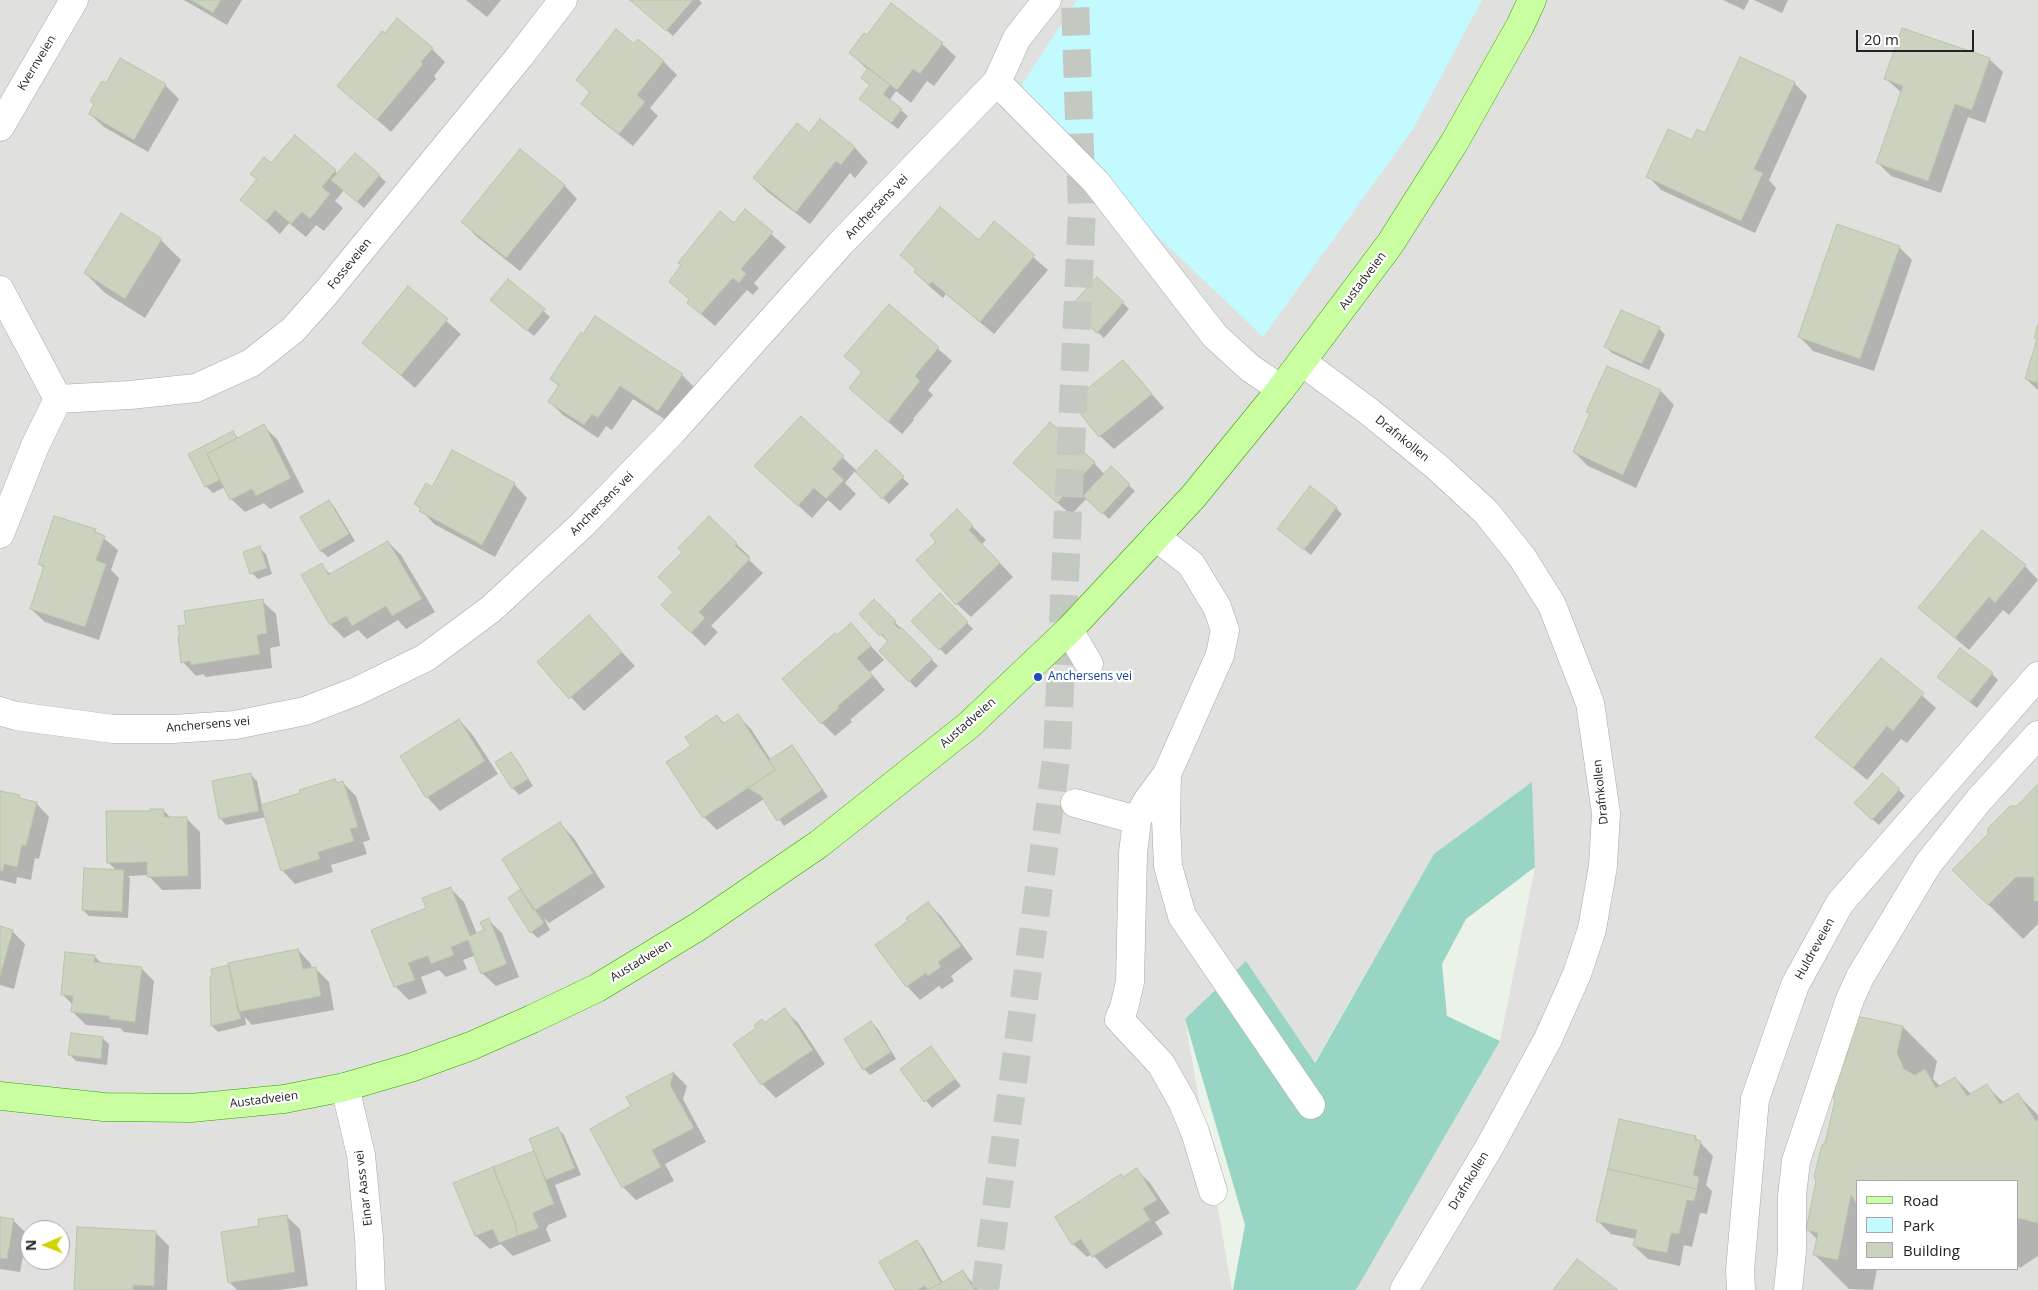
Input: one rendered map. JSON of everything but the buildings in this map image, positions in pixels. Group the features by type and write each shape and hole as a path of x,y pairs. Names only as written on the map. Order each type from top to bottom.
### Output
{"main road":[{"name":"Austadveien","path":"0,1096 104,1107 191,1108 284,1100 345,1087 413,1067 471,1046 532,1020 597,988 678,939 819,844 969,725 1069,630 1193,497 1281,389 1390,244 1454,143 1520,26 1532,0"}],"street":[{"name":"Kvernveien","path":"2,118 74,0"},
{"name":"Fosseveien","path":"58,399 130,395 196,388 251,363 293,330 325,294 563,0"},
{"name":"Anchersens vei","path":"0,711 16,716 112,729 173,729 235,725 305,712 356,691 425,658 491,609 583,524 672,432 842,244 997,82 1017,38 1047,0"},
{"path":"997,82 1096,182 1215,336 1250,368 1281,389"},
{"path":"0,290 58,399 35,446 0,534"},
{"name":"Drafnkollen","path":"1302,362 1436,466 1486,512 1522,557 1552,606 1590,703 1606,813 1604,866 1592,929 1577,974 1548,1039 1490,1146 1404,1290"},
{"path":"1156,537 1191,564 1218,607 1225,630 1220,655 1167,774 1147,801 1138,820 1134,853 1130,982 1124,1008 1119,1019 1161,1064 1182,1101 1195,1132 1213,1191"},
{"path":"1069,630 1089,664"},
{"name":"Huldreveien","path":"1741,1290 1740,1270 1755,1099 1795,985 1840,903 2038,676"},
{"path":"1788,1290 1792,1251 1792,1196 1796,1161 1850,999 1860,977 1928,864 1979,800 2038,736"},
{"path":"1167,774 1168,866 1182,916 1311,1105"},
{"path":"1075,803 1138,820"},
{"name":"Einar Aass vei","path":"345,1087 361,1155 369,1238 371,1290"}],"shaded area":[{"path":"0,0 2038,0 2038,1290 1356,1290 1500,1041 1535,867 1434,854 1314,1063 1185,1019 1232,1290 0,1290"},
{"path":"1532,782 1535,867 1466,919 1442,964 1447,1016 1500,1041 1356,1290 1233,1290 1245,1225 1185,1019 1246,961 1315,1063 1434,854"}],"green space":[{"path":"1077,0 1482,0 1413,129 1263,337 1013,98"}],"tunnel":[{"path":"985,1290 1057,753 1082,210 1075,0"}],"place":[{"name":"Anchersens vei","path":"1038,677"}]}
